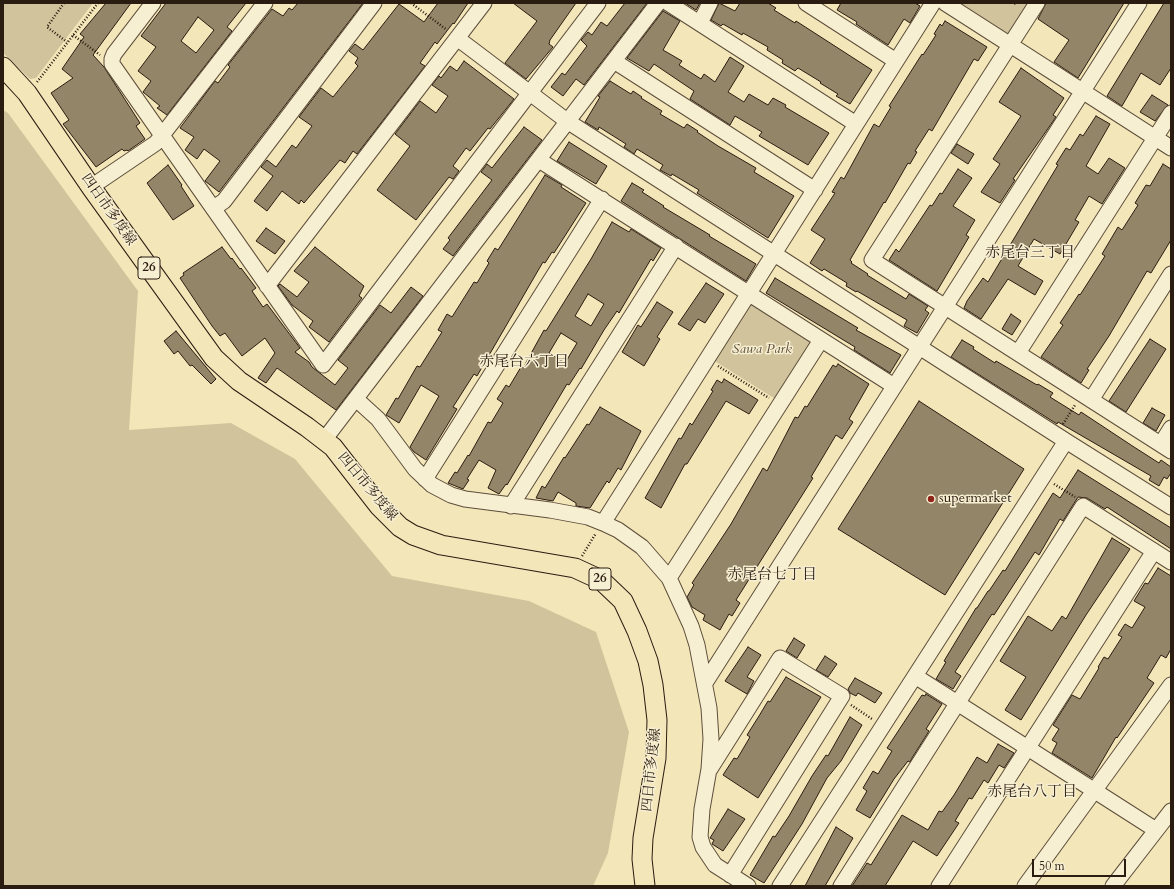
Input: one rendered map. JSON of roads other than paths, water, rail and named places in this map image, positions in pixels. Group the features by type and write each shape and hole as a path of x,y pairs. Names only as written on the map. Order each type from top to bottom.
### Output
{"main road":[{"name":"四日市多度線","path":"3,67 27,93 91,188 218,362 238,381 301,422 324,440 343,459 384,511 400,527 413,536 441,546 575,568 601,580 623,601 637,631 648,661 653,685 657,720 656,758 643,838 642,860 645,886"}],"street":[{"path":"153,3 112,59 112,64 323,366 598,3"},
{"path":"91,188 156,143 163,136 265,3"},
{"path":"214,208 224,200 374,3"},
{"path":"267,286 484,3"},
{"path":"324,440 658,3"},
{"path":"668,3 856,124"},
{"path":"700,23 710,3"},
{"path":"806,3 896,61"},
{"path":"603,522 933,3"},
{"path":"945,3 1171,148"},
{"path":"1037,3 872,260 1166,448 1171,428"},
{"path":"705,683 1139,3"},
{"path":"457,38 567,121 1171,507"},
{"path":"614,61 815,190"},
{"path":"1018,353 1171,113"},
{"path":"539,160 894,386"},
{"path":"425,479 602,199"},
{"path":"511,506 676,246"},
{"path":"1086,397 1171,274"},
{"path":"669,578 821,340"},
{"path":"356,399 378,419 414,469 425,479 451,495 465,499 511,506 550,510 588,517 603,522 642,547 669,578 691,626 705,683 709,708 711,739 709,769 702,809 700,837 703,847 715,865 748,886"},
{"path":"780,886 1066,441"},
{"path":"840,886 958,704 1083,506 1171,562"},
{"path":"939,886 1154,551"},
{"path":"709,769 780,658 842,696 730,875"},
{"path":"915,676 1156,830"},
{"path":"1025,886 1171,685"},
{"path":"1113,886 1171,811"}],"place":[{"name":"supermarket","path":"931,499"}],"district":[{"name":"赤尾台三丁目","path":"1030,254"},
{"name":"赤尾台六丁目","path":"524,363"},
{"name":"赤尾台七丁目","path":"772,576"},
{"name":"赤尾台八丁目","path":"1032,793"}],"park label":[{"name":"Sawa Park","path":"762,350"}]}
